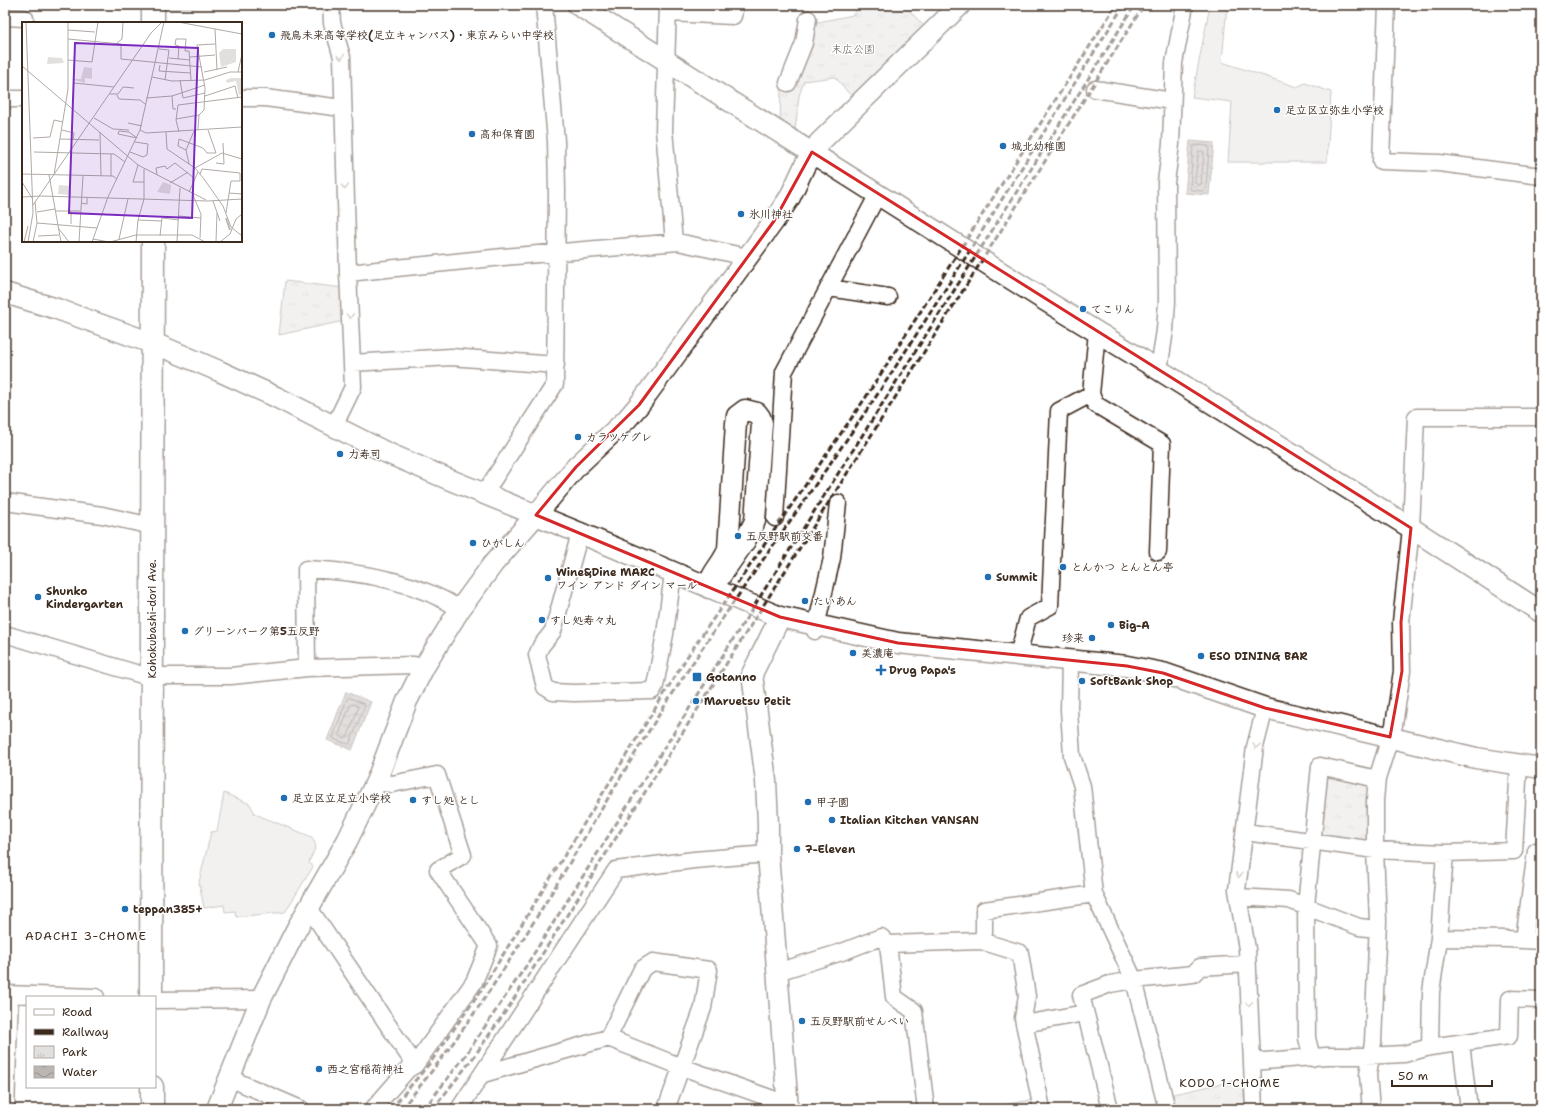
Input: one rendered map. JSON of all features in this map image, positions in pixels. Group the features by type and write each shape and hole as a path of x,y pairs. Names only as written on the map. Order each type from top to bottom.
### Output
{"main road":[{"path":"153,5 153,22"},
{"name":"Kohokubashi-dori Ave.","path":"151,996 153,242"},
{"path":"152,1088 152,1109"}],"street":[{"path":"328,422 337,420 353,387 342,108 342,57 332,23 332,5"},
{"path":"484,494 555,384 557,252 556,141 544,5"},
{"path":"578,5 666,59 1097,332 1412,528 1541,612"},
{"path":"674,242 664,130 668,9 733,16 735,5"},
{"path":"217,1109 261,999 296,930 347,841 376,782 407,701 424,667 460,609 493,564 576,467 627,419 639,405 790,197 812,152 819,143 960,5"},
{"path":"1159,370 1166,330 1166,182 1171,144 1174,63 1185,5"},
{"path":"1387,5 1381,161 1439,163 1541,176"},
{"path":"5,17 25,15"},
{"path":"788,83 804,43 808,19"},
{"path":"1095,89 1172,101"},
{"path":"242,98 265,98 342,108"},
{"path":"5,99 22,99"},
{"path":"776,518 784,372 878,194"},
{"path":"348,273 674,242 747,257"},
{"path":"829,288 888,296"},
{"path":"5,293 57,309 152,343 219,370 328,422 385,452 709,588 780,617 815,628 898,643 1127,666 1163,673 1265,708 1476,758 1541,768"},
{"path":"1097,332 1091,394 1095,404 1162,444 1158,552"},
{"path":"352,363 451,357 556,365"},
{"path":"1018,655 1028,618 1050,606 1059,412 1091,394"},
{"path":"745,410 752,411 757,413 762,424 755,521 745,541 715,584 709,588 709,582 723,561 728,549 737,416 745,410"},
{"path":"1371,1109 1368,1076 1373,1042 1378,921 1375,850 1375,800 1377,779 1394,725 1402,671 1400,622 1412,528 1416,418 1541,417"},
{"path":"5,502 102,515 152,526"},
{"path":"815,628 832,558 838,503"},
{"path":"580,533 553,631 541,646 538,655 545,686 552,692 652,691 655,686 665,634 673,572"},
{"path":"307,668 306,569 355,572 420,588 460,609"},
{"path":"483,1074 608,1038 788,1106 768,854 766,781 752,674 780,617"},
{"path":"5,634 142,675 152,676 231,676 307,668 414,665 424,667"},
{"path":"1070,660 1069,710 1072,756 1082,786 1094,894 1134,980 1167,1109"},
{"path":"1254,1109 1247,949 1237,890 1255,747 1265,708"},
{"path":"1245,832 1375,850 1445,853 1514,851 1519,764"},
{"path":"1312,1058 1307,1038 1306,906 1320,766 1377,779"},
{"path":"373,1109 408,1069 415,1065 474,982 489,946 438,870 463,855 437,775 392,784 376,782"},
{"path":"1524,940 1536,851"},
{"path":"1430,1047 1431,992 1439,938 1445,853"},
{"path":"459,1109 616,870 694,860 768,854"},
{"path":"981,941 984,933 984,910 1094,894"},
{"path":"1238,897 1289,900 1359,927 1377,929"},
{"path":"309,908 415,1065"},
{"path":"777,972 842,952 881,937 888,944 894,997 914,1011 926,1109"},
{"path":"1439,938 1541,941"},
{"path":"888,944 981,941 1020,953 1027,996 1023,1018 1042,1109"},
{"path":"608,1038 642,969 646,965 653,962 709,970 703,1008 666,1109"},
{"path":"1110,1109 1081,995 1110,984 1193,974 1200,967 1247,964"},
{"path":"6,1109 7,994 66,996"},
{"path":"156,1000 261,999"},
{"path":"1252,1062 1404,1054 1430,1047 1509,1036 1510,999 1541,1000"},
{"path":"1024,1024 1085,1013"},
{"path":"1461,1043 1469,1109"},
{"path":"229,1078 301,1109"}],"highlighted area":[{"path":"812,152 1411,528 1401,622 1402,671 1390,737 1265,708 1163,673 1127,666 898,643 780,617 536,515 576,467 639,405 774,221"}],"green space":[{"path":"170,5 224,5 170,9"},
{"name":"末広公園","path":"888,5 904,5 924,26 851,96 835,77 804,81 799,96 795,132 780,122 781,87 791,87 813,23 853,15 858,7 887,9"},
{"path":"1210,5 1227,5 1222,62 1297,87 1305,83 1331,92 1327,162 1228,162 1232,102 1192,97"},
{"path":"285,281 344,288 344,321 279,335"},
{"path":"1323,775 1365,780 1368,785 1366,845 1320,839"},
{"path":"224,793 250,804 255,814 312,837 316,846 309,862 313,867 285,912 236,917 235,911 225,912 224,905 204,908 199,882 211,832 217,831"},
{"path":"1243,1079 1245,1109 1176,1109 1173,1094"},
{"path":"1035,1099 1036,1109 984,1109"}],"water":[{"path":"1190,141 1214,143 1209,195 1185,193"},
{"path":"346,692 371,702 352,750 327,740"}],"railway":[{"path":"391,1109 430,1063 480,992 687,657 866,397 1116,5"},
{"path":"401,1109 440,1060 511,958 673,693 723,617 879,392 1124,5"},
{"path":"424,1109 465,1056 526,966 1135,5"},
{"path":"433,1109 473,1058 510,1005 1144,5"}],"place":[{"name":"飛鳥未来高等学校(足立キャンパス)・東京みらい中学校","path":"272,35"},
{"name":"足立区立弥生小学校","path":"1277,110"},
{"name":"高和保育園","path":"472,134"},
{"name":"城北幼稚園","path":"1003,146"},
{"name":"氷川神社","path":"741,214"},
{"name":"てこりん","path":"1083,309"},
{"name":"カラツケグレ","path":"578,437"},
{"name":"力寿司","path":"340,454"},
{"name":"五反野駅前交番","path":"738,536"},
{"name":"ひがしん","path":"473,543"},
{"name":"とんかつ とんとん亭","path":"1063,567"},
{"name":"Summit","path":"988,577"},
{"name":"Wine&Dine MARC ワイン アンド ダイン マール","path":"548,578"},
{"name":"Shunko Kindergarten","path":"38,597"},
{"name":"たいあん","path":"805,601"},
{"name":"すし処寿々丸","path":"542,620"},
{"name":"Big-A","path":"1111,625"},
{"name":"グリーンパーク第5五反野","path":"185,631"},
{"name":"珍来","path":"1092,638"},
{"name":"美濃庵","path":"853,653"},
{"name":"ESO DINING BAR","path":"1201,656"},
{"name":"Drug Papa's","path":"881,670"},
{"name":"Gotanno","path":"697,677"},
{"name":"SoftBank Shop","path":"1082,681"},
{"name":"Maruetsu Petit","path":"696,701"},
{"name":"足立区立足立小学校","path":"284,798"},
{"name":"すし処 とし","path":"413,800"},
{"name":"甲子園","path":"808,802"},
{"name":"Italian Kitchen VANSAN","path":"832,820"},
{"name":"7-Eleven","path":"797,849"},
{"name":"teppan385+","path":"125,909"},
{"name":"五反野駅前せんべい","path":"802,1021"},
{"name":"西之宮稲荷神社","path":"319,1069"}],"district":[{"name":"ADACHI 3-CHOME","path":"86,936"},
{"name":"KODO 1-CHOME","path":"1230,1083"}]}
